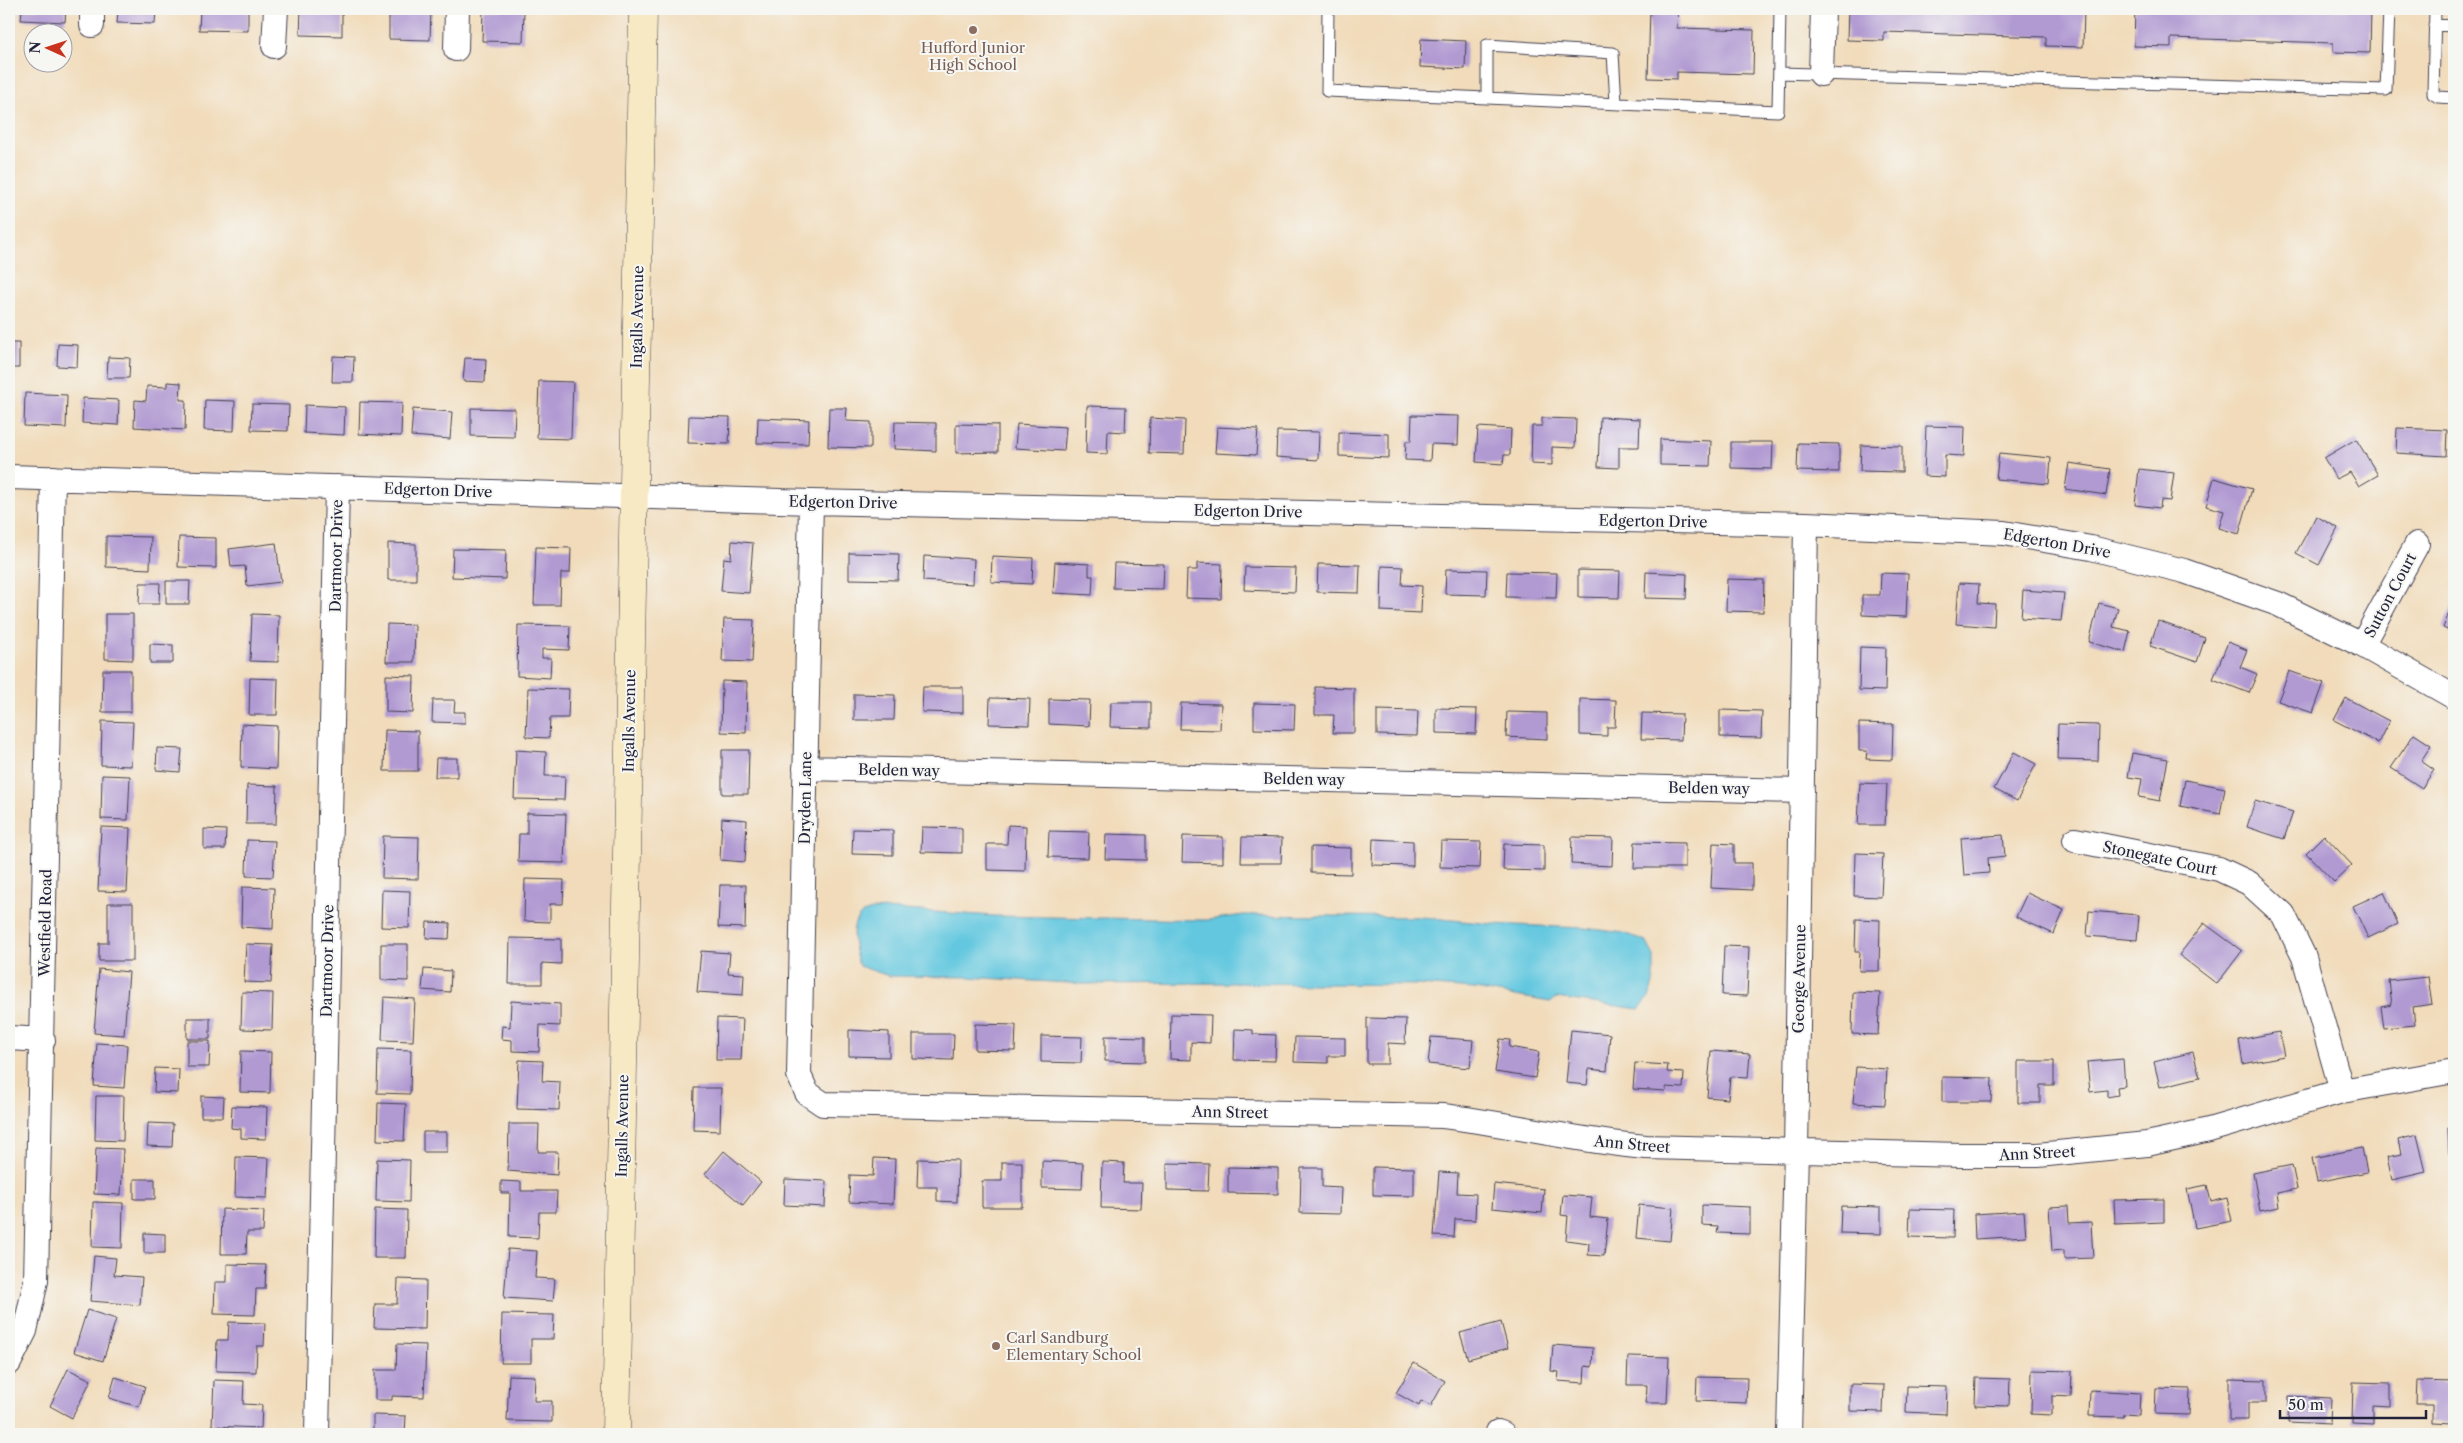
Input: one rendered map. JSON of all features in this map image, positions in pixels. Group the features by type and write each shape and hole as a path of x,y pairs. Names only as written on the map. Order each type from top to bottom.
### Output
{"street":[{"path":"274,46 276,9"},
{"path":"456,49 457,9"},
{"name":"Ingalls Avenue","path":"616,1434 643,9"},
{"path":"1821,74 1823,9"},
{"name":"Edgerton Drive","path":"9,477 811,502 1806,524 2004,532 2091,548 2184,571 2278,604 2362,645 2454,698"},
{"name":"Westfield Road","path":"9,1363 25,1331 36,1281 43,1040 53,478"},
{"name":"Dartmoor Drive","path":"317,1434 337,487"},
{"name":"Dryden Lane","path":"807,1093 799,1075 811,502"},
{"name":"George Avenue","path":"1789,1434 1796,1151 1806,524"},
{"name":"Sutton Court","path":"2362,645 2417,544"},
{"name":"Belden way","path":"805,768 1802,790"},
{"name":"Stonegate Court","path":"2075,840 2218,869 2249,883 2283,914 2304,957 2342,1091"},
{"path":"9,1038 43,1040"},
{"name":"Ann Street","path":"807,1093 823,1104 1443,1116 1503,1123 1596,1142 1646,1147 2038,1155 2148,1144 2209,1130 2342,1091 2454,1071"}],"lane":[{"path":"1328,9 1327,91 1778,111 1780,9"},
{"path":"1779,73 2386,90 2389,9"},
{"path":"2435,9 2434,94 2438,97 2454,98"},
{"path":"2434,25 2454,26"},
{"path":"1487,98 1487,45 1613,53 1616,103"}],"water":[{"path":"882,909 995,916 1207,920 1244,915 1422,917 1492,924 1584,928 1624,933 1646,941 1654,956 1654,979 1649,998 1639,1009 1556,998 1550,1002 1475,989 1417,985 1084,984 968,977 889,976 859,966 853,935 854,927 861,914"}],"building":[{"path":"22,9 66,9 65,22 21,20"},
{"path":"118,9 156,9 155,24 117,23"},
{"path":"200,9 248,9 248,31 199,30"},
{"path":"301,9 338,9 338,13 342,13 342,36 300,35"},
{"path":"389,9 431,9 430,40 389,39"},
{"path":"483,9 524,9 523,42 482,41"},
{"path":"1650,9 1678,9 1677,28 1754,30 1753,74 1677,72 1677,79 1648,78"},
{"path":"1848,9 2084,9 2083,47 2046,46 2046,37 1884,32 1884,41 1847,40"},
{"path":"2135,9 2371,9 2370,53 2333,52 2333,43 2171,38 2171,47 2134,46"},
{"path":"1421,39 1466,41 1465,69 1420,67"},
{"path":"9,343 19,343 19,368 9,368"},
{"path":"58,344 78,345 77,367 57,366"},
{"path":"333,356 354,357 353,382 332,382"},
{"path":"108,357 130,358 129,378 107,378"},
{"path":"465,358 486,359 485,382 463,381"},
{"path":"539,381 573,382 571,439 537,438"},
{"path":"167,382 181,383 180,400 186,400 185,430 134,427 135,400 146,401 147,386 167,387"},
{"path":"25,393 67,395 66,428 24,426"},
{"path":"83,398 119,400 118,425 82,423"},
{"path":"205,400 235,401 234,431 204,430"},
{"path":"360,402 402,403 401,436 359,434"},
{"path":"252,404 289,405 288,431 251,430"},
{"path":"305,405 345,407 344,435 304,433"},
{"path":"1087,406 1126,407 1125,432 1108,431 1107,454 1086,453"},
{"path":"471,408 515,409 514,437 471,436"},
{"path":"829,408 847,408 846,421 871,422 871,448 828,447"},
{"path":"413,409 452,412 450,439 411,436"},
{"path":"1412,415 1459,416 1458,445 1431,444 1430,461 1405,460 1406,441 1411,441"},
{"path":"689,416 730,417 729,444 688,443"},
{"path":"1600,417 1640,419 1639,447 1619,447 1619,468 1598,467"},
{"path":"758,418 809,420 808,444 757,443"},
{"path":"1150,418 1185,420 1184,454 1149,453"},
{"path":"1542,418 1576,419 1575,448 1552,447 1552,465 1531,464 1532,426 1542,426"},
{"path":"895,422 936,423 936,451 894,449"},
{"path":"956,424 998,425 998,452 956,453"},
{"path":"1017,424 1066,427 1064,451 1015,448"},
{"path":"1926,426 1965,427 1964,456 1945,455 1945,477 1924,476"},
{"path":"1217,427 1258,429 1256,455 1215,453"},
{"path":"1478,427 1511,429 1510,455 1504,455 1503,464 1476,462"},
{"path":"2397,428 2447,430 2446,456 2396,453"},
{"path":"1277,431 1319,432 1318,460 1276,457"},
{"path":"1339,432 1389,434 1389,458 1339,456"},
{"path":"1660,439 1711,441 1710,466 1660,465"},
{"path":"2356,439 2378,475 2359,486 2350,472 2336,479 2324,458"},
{"path":"1731,442 1773,442 1772,469 1731,468"},
{"path":"1798,443 1839,444 1839,472 1797,471"},
{"path":"1861,445 1902,446 1902,472 1860,471"},
{"path":"1999,453 2051,458 2049,484 1996,479"},
{"path":"2069,463 2110,469 2106,495 2065,489"},
{"path":"2139,469 2174,473 2170,501 2161,500 2160,508 2135,505"},
{"path":"2214,478 2252,489 2239,534 2219,528 2224,511 2206,506"},
{"path":"2316,516 2338,528 2319,565 2296,553"},
{"path":"106,536 151,537 150,569 106,567"},
{"path":"179,537 216,538 216,568 178,567"},
{"path":"732,541 753,543 749,593 721,591 724,558 731,559"},
{"path":"276,543 281,582 247,586 245,566 231,567 229,549"},
{"path":"388,543 416,544 416,580 388,580"},
{"path":"536,547 571,548 570,573 561,573 560,605 534,605"},
{"path":"453,549 506,550 505,579 452,577"},
{"path":"849,553 899,554 898,580 849,579"},
{"path":"924,556 974,559 973,584 923,581"},
{"path":"992,556 1033,558 1032,584 991,582"},
{"path":"1055,562 1089,564 1089,576 1093,576 1092,595 1053,593"},
{"path":"1114,563 1164,564 1163,589 1113,588"},
{"path":"1197,563 1222,564 1221,599 1186,598 1187,570 1197,570"},
{"path":"1318,564 1360,565 1359,593 1317,592"},
{"path":"1382,566 1403,567 1402,585 1422,586 1421,613 1381,611"},
{"path":"1245,567 1296,568 1295,592 1244,590"},
{"path":"1446,569 1487,570 1486,595 1445,594"},
{"path":"1578,570 1620,571 1619,598 1578,597"},
{"path":"1507,572 1557,573 1556,598 1506,597"},
{"path":"1646,572 1687,574 1686,599 1645,598"},
{"path":"1881,573 1908,574 1906,617 1862,615 1862,595 1880,595"},
{"path":"1727,579 1764,580 1763,612 1726,611"},
{"path":"166,581 190,581 189,604 166,604"},
{"path":"140,583 160,583 159,604 139,604"},
{"path":"1959,583 1979,584 1978,603 1995,604 1994,627 1956,624"},
{"path":"2023,590 2064,593 2061,621 2021,618"},
{"path":"2454,600 2454,633 2443,628"},
{"path":"2099,603 2118,608 2113,627 2130,631 2125,652 2089,642"},
{"path":"105,614 133,614 133,660 105,659"},
{"path":"252,614 279,615 278,662 250,661"},
{"path":"724,619 754,620 752,662 722,661"},
{"path":"2158,621 2205,638 2197,662 2150,646"},
{"path":"387,624 415,625 414,662 386,662"},
{"path":"518,625 570,626 569,650 542,649 542,658 551,658 550,678 517,676"},
{"path":"2228,642 2247,650 2240,667 2257,674 2249,693 2213,679"},
{"path":"150,644 173,645 173,663 150,663"},
{"path":"1860,647 1886,648 1885,691 1859,690"},
{"path":"103,670 131,670 131,712 102,712"},
{"path":"2289,671 2324,683 2313,713 2278,701"},
{"path":"386,675 414,676 413,713 386,712"},
{"path":"250,678 278,679 277,715 249,715"},
{"path":"722,681 747,682 746,733 721,732"},
{"path":"923,687 963,687 963,713 922,712"},
{"path":"1315,687 1354,688 1354,733 1333,733 1334,715 1315,715"},
{"path":"528,688 569,689 568,718 550,718 549,738 526,737"},
{"path":"854,694 895,695 894,720 854,720"},
{"path":"990,698 1030,699 1029,725 989,724"},
{"path":"2346,698 2389,721 2378,743 2334,720"},
{"path":"1049,699 1090,700 1089,726 1049,724"},
{"path":"1580,699 1616,700 1615,727 1607,727 1607,736 1580,735"},
{"path":"433,700 455,700 454,712 465,712 465,723 432,722"},
{"path":"1111,702 1151,702 1151,728 1110,727"},
{"path":"1181,703 1221,704 1220,730 1180,729"},
{"path":"1254,703 1295,704 1294,730 1254,729"},
{"path":"1436,708 1477,709 1476,734 1436,733"},
{"path":"1377,710 1418,711 1417,736 1377,735"},
{"path":"1720,710 1762,711 1761,738 1720,737"},
{"path":"1507,712 1547,713 1547,739 1506,737"},
{"path":"1642,713 1682,714 1681,740 1641,739"},
{"path":"102,721 133,722 131,766 101,765"},
{"path":"1859,723 1893,724 1892,760 1866,759 1867,751 1859,751"},
{"path":"242,724 277,726 276,769 241,767"},
{"path":"2058,724 2099,725 2098,761 2057,760"},
{"path":"385,730 418,731 418,771 384,771"},
{"path":"2414,734 2431,745 2421,761 2434,770 2422,788 2391,768"},
{"path":"157,748 182,749 180,772 156,770"},
{"path":"516,750 546,752 545,776 565,776 564,800 514,799"},
{"path":"722,750 749,750 748,794 722,794"},
{"path":"2014,752 2036,764 2017,801 1994,789"},
{"path":"2132,753 2168,759 2160,801 2139,797 2142,779 2128,777"},
{"path":"436,758 457,758 457,777 435,777"},
{"path":"102,775 130,776 128,820 101,819"},
{"path":"2185,780 2225,788 2220,814 2180,806"},
{"path":"1860,783 1887,784 1885,825 1858,825"},
{"path":"247,785 277,786 276,824 246,824"},
{"path":"2255,801 2293,812 2284,839 2247,827"},
{"path":"527,813 566,814 564,863 518,862 519,834 527,834"},
{"path":"722,818 747,820 745,862 720,860"},
{"path":"1008,825 1026,826 1025,871 987,870 987,844 1007,844"},
{"path":"101,827 130,828 127,892 98,891"},
{"path":"922,827 962,828 962,853 921,852"},
{"path":"204,829 226,830 225,849 204,849"},
{"path":"853,829 893,830 893,855 852,854"},
{"path":"1049,831 1089,832 1088,858 1048,857"},
{"path":"1106,834 1146,835 1146,860 1105,859"},
{"path":"2003,835 2005,856 1988,858 1989,873 1964,875 1961,838"},
{"path":"2324,835 2352,865 2334,882 2306,853"},
{"path":"383,836 419,837 418,879 382,878"},
{"path":"1183,836 1223,837 1223,863 1182,862"},
{"path":"1242,837 1282,838 1281,863 1241,863"},
{"path":"1572,837 1613,838 1612,866 1571,864"},
{"path":"1373,839 1413,841 1413,866 1372,865"},
{"path":"247,840 275,841 273,877 246,876"},
{"path":"1441,841 1481,842 1480,868 1440,867"},
{"path":"1635,842 1685,843 1685,868 1634,868"},
{"path":"1713,843 1734,844 1734,863 1752,863 1752,890 1711,888"},
{"path":"1504,844 1544,845 1544,871 1503,870"},
{"path":"1311,847 1351,848 1351,874 1311,873"},
{"path":"1855,853 1883,854 1881,897 1854,896"},
{"path":"525,879 564,880 563,904 550,904 550,922 524,921"},
{"path":"720,885 746,885 745,928 718,927"},
{"path":"242,887 274,888 273,929 241,927"},
{"path":"382,890 410,891 409,928 381,927"},
{"path":"2384,892 2398,924 2368,938 2353,906"},
{"path":"2027,893 2064,910 2054,934 2016,917"},
{"path":"108,903 133,903 133,961 99,961 99,943 108,943"},
{"path":"2089,911 2139,915 2137,940 2087,936"},
{"path":"1856,919 1880,920 1879,971 1859,971 1860,952 1855,952"},
{"path":"427,922 450,923 449,939 426,938"},
{"path":"2204,923 2242,951 2217,984 2179,955"},
{"path":"510,938 561,939 561,964 542,963 542,984 509,984"},
{"path":"246,944 273,945 271,983 244,982"},
{"path":"381,944 408,944 408,981 381,980"},
{"path":"1724,946 1749,947 1747,996 1722,995"},
{"path":"701,951 730,953 728,973 744,974 743,995 697,992"},
{"path":"99,969 129,972 124,1035 94,1033"},
{"path":"424,969 451,971 450,992 422,990"},
{"path":"2428,977 2432,1004 2413,1007 2415,1025 2384,1028 2381,1007 2392,1005 2389,981"},
{"path":"242,992 273,993 272,1030 241,1029"},
{"path":"1853,992 1880,993 1878,1035 1852,1034"},
{"path":"384,997 415,999 413,1041 382,1040"},
{"path":"511,1001 560,1004 560,1026 540,1025 539,1052 512,1051 512,1040 501,1039 502,1026 510,1027"},
{"path":"1171,1014 1211,1015 1210,1043 1191,1042 1191,1060 1170,1059"},
{"path":"187,1018 210,1018 210,1039 187,1039"},
{"path":"717,1018 743,1019 741,1060 716,1060"},
{"path":"1367,1018 1406,1019 1405,1044 1388,1043 1388,1064 1367,1064"},
{"path":"975,1024 1016,1025 1015,1051 975,1050"},
{"path":"1235,1029 1253,1030 1253,1034 1276,1035 1275,1061 1234,1060"},
{"path":"849,1030 889,1032 889,1057 849,1056"},
{"path":"1571,1030 1610,1034 1607,1071 1589,1069 1587,1085 1566,1083"},
{"path":"2279,1032 2284,1056 2243,1064 2239,1040"},
{"path":"913,1034 954,1034 953,1060 913,1059"},
{"path":"1041,1036 1082,1037 1081,1063 1041,1062"},
{"path":"1105,1036 1145,1037 1145,1062 1105,1061"},
{"path":"1295,1037 1345,1038 1345,1056 1328,1056 1328,1063 1294,1062"},
{"path":"1431,1037 1473,1040 1470,1068 1428,1064"},
{"path":"1500,1039 1510,1040 1509,1047 1539,1052 1535,1078 1495,1072"},
{"path":"187,1041 210,1041 209,1067 187,1067"},
{"path":"97,1043 127,1045 124,1088 94,1086"},
{"path":"378,1049 411,1050 410,1094 377,1093"},
{"path":"241,1051 271,1052 270,1093 240,1092"},
{"path":"1711,1051 1750,1054 1748,1078 1730,1077 1728,1099 1707,1097"},
{"path":"2193,1052 2200,1077 2160,1087 2154,1062"},
{"path":"2123,1059 2125,1086 2117,1087 2118,1095 2107,1097 2107,1090 2090,1092 2087,1062"},
{"path":"519,1060 543,1061 542,1081 560,1082 559,1110 517,1109"},
{"path":"2018,1061 2054,1061 2054,1085 2040,1085 2040,1103 2018,1103"},
{"path":"1635,1063 1668,1065 1667,1072 1684,1073 1683,1088 1666,1087 1666,1091 1633,1089"},
{"path":"1856,1067 1887,1069 1885,1105 1853,1103"},
{"path":"155,1068 179,1069 178,1093 154,1092"},
{"path":"1942,1077 1992,1078 1991,1102 1942,1102"},
{"path":"694,1088 721,1088 720,1131 693,1130"},
{"path":"96,1096 124,1096 123,1141 95,1140"},
{"path":"201,1096 224,1097 223,1117 201,1117"},
{"path":"378,1103 406,1104 404,1141 377,1140"},
{"path":"232,1106 267,1107 266,1139 241,1138 241,1129 231,1128"},
{"path":"148,1123 173,1124 172,1147 147,1146"},
{"path":"509,1124 539,1124 538,1152 558,1152 557,1175 508,1171"},
{"path":"2454,1127 2454,1153 2449,1154 2448,1128"},
{"path":"423,1132 447,1132 447,1152 423,1152"},
{"path":"2417,1135 2426,1172 2392,1180 2387,1157 2401,1154 2398,1140"},
{"path":"96,1148 123,1149 121,1195 94,1194"},
{"path":"2362,1148 2367,1172 2317,1182 2312,1158"},
{"path":"724,1151 761,1182 743,1205 705,1174"},
{"path":"236,1157 269,1158 267,1198 235,1197"},
{"path":"874,1158 895,1159 893,1204 849,1202 850,1175 873,1176"},
{"path":"377,1159 410,1160 409,1202 376,1201"},
{"path":"918,1159 958,1160 957,1202 937,1201 937,1187 917,1187"},
{"path":"1042,1161 1083,1163 1082,1189 1042,1188"},
{"path":"1002,1162 1022,1162 1022,1207 982,1207 982,1181 1002,1181"},
{"path":"1102,1162 1124,1163 1123,1183 1142,1183 1141,1209 1101,1208"},
{"path":"1167,1163 1209,1164 1208,1191 1167,1190"},
{"path":"2292,1165 2297,1189 2277,1193 2279,1207 2260,1211 2253,1173"},
{"path":"1228,1167 1278,1168 1278,1194 1228,1193"},
{"path":"1373,1167 1414,1168 1414,1196 1373,1195"},
{"path":"1301,1168 1322,1168 1322,1187 1341,1188 1340,1214 1300,1213"},
{"path":"1439,1172 1458,1173 1457,1193 1476,1194 1475,1220 1455,1219 1454,1237 1434,1236"},
{"path":"134,1179 155,1179 155,1199 134,1199"},
{"path":"785,1179 826,1181 825,1207 784,1205"},
{"path":"501,1181 521,1182 521,1191 557,1191 556,1212 539,1212 538,1238 509,1237 510,1193 501,1193"},
{"path":"1494,1184 1544,1189 1542,1213 1492,1208"},
{"path":"2207,1185 2211,1202 2227,1198 2232,1221 2195,1228 2187,1189"},
{"path":"1563,1195 1592,1197 1590,1217 1608,1219 1604,1256 1588,1255 1589,1243 1566,1240 1568,1216 1561,1215"},
{"path":"2164,1199 2164,1222 2115,1224 2114,1200"},
{"path":"93,1202 123,1203 122,1248 92,1247"},
{"path":"1639,1205 1673,1208 1670,1241 1636,1238"},
{"path":"1702,1205 1750,1207 1750,1234 1717,1233 1718,1226 1702,1225"},
{"path":"1841,1206 1881,1207 1881,1234 1840,1233"},
{"path":"2068,1206 2069,1223 2091,1222 2093,1258 2064,1259 2064,1250 2052,1251 2049,1207"},
{"path":"222,1209 264,1211 263,1232 247,1232 246,1254 221,1254"},
{"path":"375,1209 407,1210 406,1258 374,1258"},
{"path":"1910,1209 1954,1210 1953,1238 1909,1237"},
{"path":"2024,1211 2026,1236 1975,1239 1974,1214"},
{"path":"144,1233 165,1234 165,1253 144,1253"},
{"path":"508,1249 537,1251 535,1278 555,1279 553,1301 504,1298"},
{"path":"94,1256 116,1258 114,1275 142,1277 140,1305 90,1301"},
{"path":"227,1264 266,1265 265,1289 256,1289 255,1315 214,1314 215,1282 227,1282"},
{"path":"398,1279 426,1280 425,1329 374,1328 375,1304 397,1304"},
{"path":"87,1310 116,1319 103,1361 74,1352"},
{"path":"502,1314 554,1315 553,1339 531,1339 531,1363 501,1363"},
{"path":"229,1322 265,1323 264,1346 257,1346 256,1372 216,1371 217,1340 228,1340"},
{"path":"1501,1322 1508,1348 1468,1359 1460,1333"},
{"path":"397,1344 426,1345 424,1397 392,1396 392,1400 375,1400 375,1370 396,1370"},
{"path":"1553,1345 1593,1348 1592,1367 1585,1366 1584,1383 1558,1381 1559,1372 1551,1371"},
{"path":"1628,1356 1669,1357 1667,1403 1646,1403 1647,1385 1627,1385"},
{"path":"1414,1363 1445,1381 1431,1406 1421,1401 1419,1406 1396,1393"},
{"path":"68,1369 91,1380 72,1418 50,1406"},
{"path":"2032,1370 2072,1371 2071,1397 2052,1396 2052,1415 2031,1414"},
{"path":"509,1375 535,1376 534,1401 552,1401 552,1422 507,1421"},
{"path":"115,1377 145,1386 139,1407 109,1398"},
{"path":"1697,1377 1747,1378 1746,1403 1696,1401"},
{"path":"1976,1378 2010,1379 2009,1406 1975,1405"},
{"path":"2229,1379 2266,1380 2266,1403 2248,1403 2248,1420 2229,1420"},
{"path":"214,1380 244,1381 243,1404 262,1405 261,1428 212,1426"},
{"path":"2417,1381 2454,1382 2453,1423 2432,1422 2432,1404 2416,1404"},
{"path":"2353,1382 2390,1383 2390,1406 2373,1405 2373,1424 2352,1423"},
{"path":"1850,1384 1884,1385 1883,1412 1850,1411"},
{"path":"1907,1386 1947,1387 1946,1414 1906,1412"},
{"path":"2156,1388 2190,1389 2189,1415 2155,1414"},
{"path":"2090,1390 2140,1393 2139,1415 2123,1414 2123,1417 2089,1416"},
{"path":"2289,1396 2331,1398 2330,1424 2288,1422"},
{"path":"373,1415 406,1416 405,1434 373,1434"}],"place":[{"name":"Hufford Junior High School","path":"973,30"},
{"name":"Carl Sandburg Elementary School","path":"996,1346"}]}
